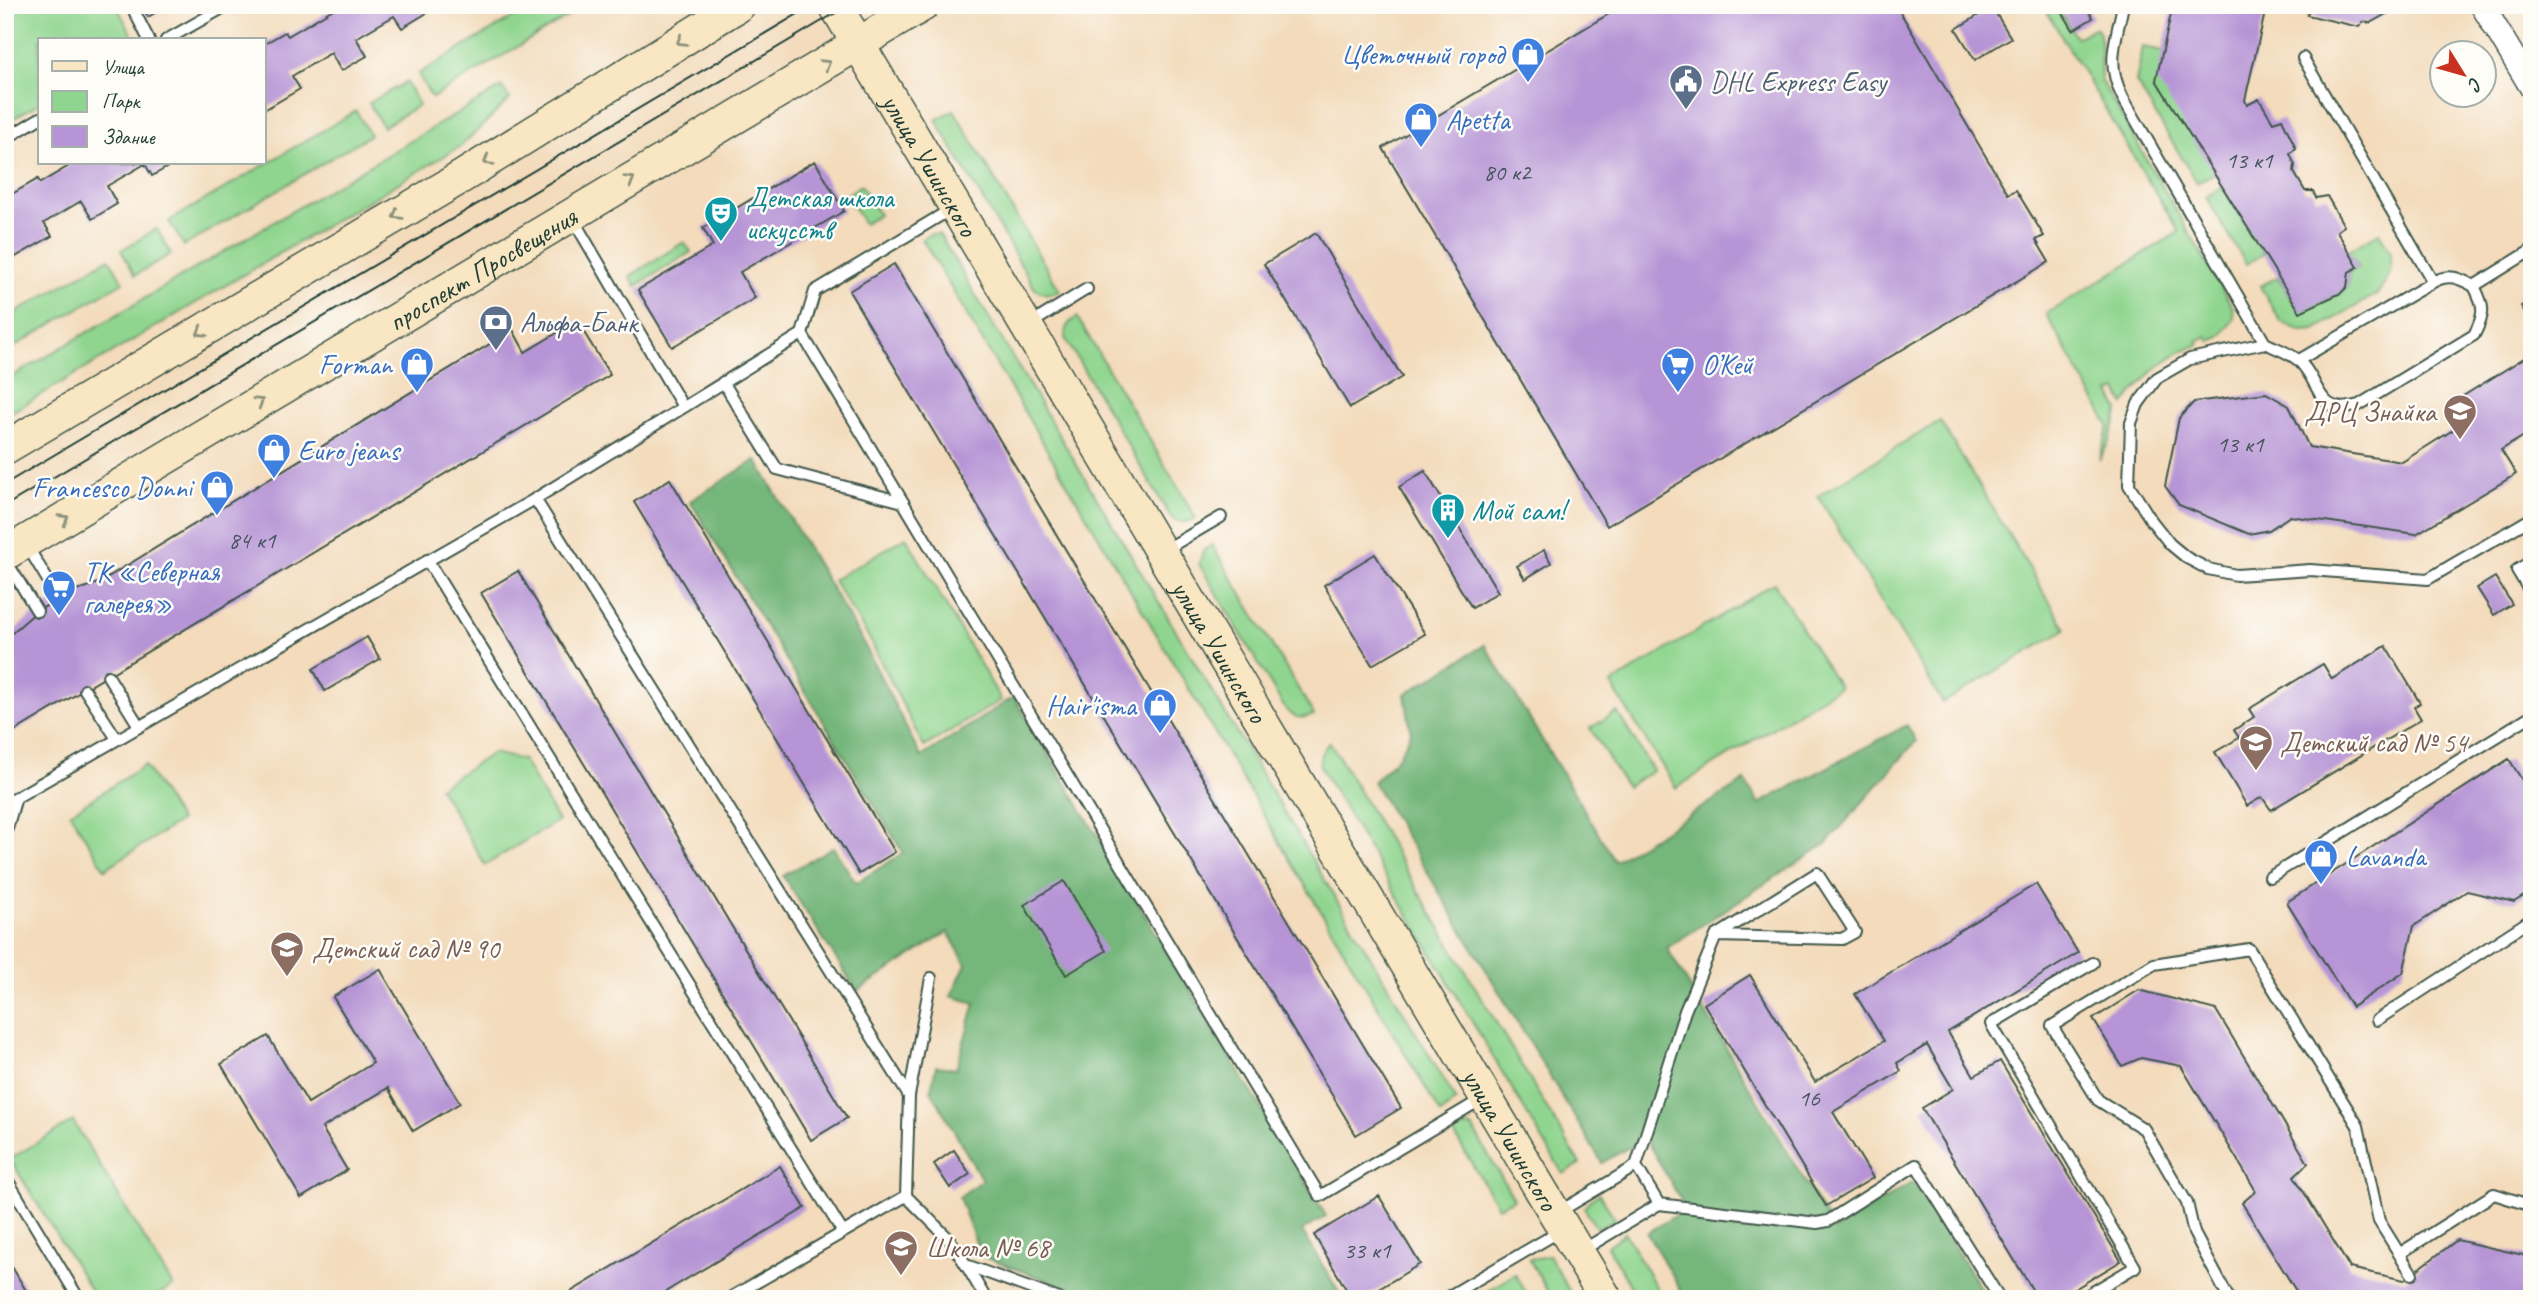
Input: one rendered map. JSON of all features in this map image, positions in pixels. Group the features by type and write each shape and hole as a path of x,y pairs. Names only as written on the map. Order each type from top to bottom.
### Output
{"main road":[{"path":"5,448 455,181 739,5"},
{"name":"улица Ушинского","path":"835,5 1606,1299"},
{"name":"проспект Просвещения","path":"12,552 923,5"}],"street":[{"path":"2484,6 2532,88"}],"lane":[{"path":"131,5 148,38"},
{"path":"170,38 228,5"},
{"path":"2123,5 2112,62 2114,80 2265,343 2299,360 2322,397 2333,406 2347,408 2359,405 2474,335 2482,320 2483,303 2474,286 2458,277 2442,277 2299,360"},
{"path":"2303,58 2433,282"},
{"path":"5,139 38,119"},
{"path":"5,804 535,499 802,334 815,291 956,207"},
{"path":"572,215 683,407"},
{"path":"2474,286 2532,250"},
{"path":"1027,326 1087,289"},
{"path":"802,334 1320,1196 1486,1097"},
{"path":"2265,343 2190,359 2167,372 2157,378 2138,404 2131,423 2129,485 2157,528 2170,544 2187,558 2208,569 2236,575 2310,570 2428,579 2532,517"},
{"path":"723,382 777,469 903,502"},
{"path":"535,499 909,1096"},
{"path":"1161,553 1221,517"},
{"path":"12,552 59,599"},
{"path":"12,552 37,611"},
{"path":"427,560 842,1231"},
{"path":"2532,561 2517,570 2532,595"},
{"path":"107,676 139,726"},
{"path":"85,690 117,739"},
{"path":"2270,877 2532,715"},
{"path":"5,836 16,797"},
{"path":"1566,1232 1636,1166 1685,1011 1716,936 1817,873 1854,932 1842,939 1716,936"},
{"path":"2377,1020 2532,919"},
{"path":"2229,1299 2194,1233 2187,1203 2144,1129 2098,1100 2052,1026 2154,964 2249,949 2358,1126 2379,1221 2412,1274"},
{"path":"2081,1299 2135,1267 1990,1024 2093,963"},
{"path":"931,978 909,1096 906,1196 950,1240 986,1299"},
{"path":"1450,1297 1566,1232 1659,1204 1817,1223 1828,1221 1916,1165 2000,1299"},
{"path":"1636,1166 1659,1204"},
{"path":"5,1176 79,1299"},
{"path":"2399,1254 2494,1194 2532,1206"},
{"path":"728,1299 906,1196"},
{"path":"966,1265 1059,1299"}],"green space":[{"path":"5,5 116,5 134,38 38,38 38,104 5,123"},
{"path":"534,5 587,5 432,98 418,74"},
{"path":"2043,5 2056,5 2076,38 2096,27 2100,33 2101,81 2233,308 2234,319 2220,337 2210,341 2207,336 2197,341 2199,345 2176,354 2148,376 2124,404 2117,390 2110,393 2119,410 2109,442 2099,460 2109,426 2046,314 2179,232"},
{"path":"2143,47 2163,51 2214,173 2197,183 2136,82"},
{"path":"406,82 419,105 383,127 369,103"},
{"path":"502,87 510,99 461,146 5,416 5,381"},
{"path":"954,110 1060,291 1048,294 1035,289 936,120"},
{"path":"356,111 370,135 184,246 169,221"},
{"path":"861,185 879,215 864,224 846,195"},
{"path":"2223,187 2264,254 2246,264 2206,197"},
{"path":"157,229 171,254 135,275 121,250"},
{"path":"2379,233 2391,253 2390,273 2377,294 2315,330 2301,331 2281,322 2260,286 2278,277 2300,312 2341,293 2347,287 2349,272 2358,267 2348,251"},
{"path":"931,234 939,234 1456,1100 1441,1114 922,239"},
{"path":"684,242 691,252 636,286 630,276"},
{"path":"109,258 123,282 5,352 5,319"},
{"path":"1077,317 1196,518 1184,522 1171,518 1065,338 1068,326"},
{"path":"1940,421 2066,629 1943,703 1818,496"},
{"path":"756,460 863,642 921,757 1014,697 1326,1216 1302,1231 1343,1299 1097,1299 981,1256 959,1197 982,1180 931,1090 936,1066 956,1069 975,1003 951,996 966,964 948,932 857,991 783,876 833,847 856,883 903,853 690,501"},
{"path":"906,537 1001,700 924,747 869,638 833,580"},
{"path":"1212,545 1314,715 1299,717 1286,710 1199,564 1204,550"},
{"path":"1774,583 1839,687 1676,788 1611,684"},
{"path":"1485,645 1615,861 1745,781 1759,804 1907,725 1916,741 1827,843 1667,948 1834,1230 1913,1182 1987,1299 1686,1299 1647,1233 1686,1209 1645,1138 1602,1163 1373,782 1399,756 1411,733 1405,694"},
{"path":"1617,712 1653,771 1626,787 1590,728"},
{"path":"1330,742 1580,1164 1563,1174 1320,767 1322,753"},
{"path":"493,753 523,760 558,821 485,865 439,787"},
{"path":"145,765 180,821 105,869 70,813"},
{"path":"73,1121 173,1286 151,1299 96,1299 10,1159"},
{"path":"1472,1127 1514,1199 1498,1207 1451,1129"},
{"path":"1599,1194 1615,1219 1597,1229 1584,1208"},
{"path":"1625,1233 1663,1299 1638,1299 1607,1246"},
{"path":"1549,1256 1574,1299 1552,1299 1529,1259"},
{"path":"1515,1274 1530,1299 1497,1299 1494,1294 1485,1299 1475,1299"}],"building":[{"path":"141,5 169,5 148,17"},
{"path":"340,5 440,5 402,28 394,16 356,38 367,56 341,71 331,53 292,76 300,89 266,109 266,43 285,32 288,36"},
{"name":"О’Кей","path":"1624,5 1896,5 2008,194 2016,190 2044,236 2036,240 2049,262 1607,526 1383,148"},
{"path":"2058,5 2085,5 2093,18 2073,30"},
{"path":"2173,5 2270,5 2266,8 2245,100 2247,105 2259,99 2273,122 2282,119 2296,148 2290,154 2295,165 2294,172 2305,191 2313,191 2316,198 2327,196 2344,226 2337,231 2358,267 2349,272 2347,287 2341,293 2300,312 2156,80"},
{"path":"2310,5 2402,5 2370,23 2363,22 2359,27 2307,15"},
{"path":"1992,7 2011,38 1975,60 1956,29"},
{"path":"815,161 844,211 740,272 755,298 672,347 638,290 713,246 703,228"},
{"path":"72,164 145,164 107,186 117,204 92,219 81,201 44,223 52,236 5,263 5,198 38,179 40,183"},
{"path":"145,164 173,164 152,176"},
{"path":"1316,233 1402,377 1350,408 1264,264"},
{"path":"894,264 1401,1108 1356,1135 849,291"},
{"path":"2532,299 2532,324 2521,306"},
{"path":"577,321 610,375 5,737 5,639 37,611 68,594 98,583 513,330 525,352"},
{"path":"2532,353 2532,431 2501,450 2516,474 2416,534 2290,516 2269,530 2249,534 2179,505 2165,486 2179,418 2194,402 2266,393 2289,406 2309,447 2402,462 2472,418 2460,398"},
{"name":"Мой сам!","path":"1425,471 1498,592 1472,608 1399,487"},
{"path":"670,479 895,852 859,874 634,502"},
{"path":"1544,550 1551,563 1525,579 1517,566"},
{"path":"1375,554 1425,634 1372,665 1324,585"},
{"path":"518,571 847,1118 811,1140 481,593"},
{"path":"2495,577 2512,604 2494,615 2477,588"},
{"path":"367,637 380,659 325,691 313,669"},
{"path":"2386,646 2420,703 2414,707 2421,719 2271,810 2262,797 2247,806 2215,752 2239,738 2234,730 2254,717 2249,709 2323,664 2332,679"},
{"path":"2509,759 2532,796 2532,891 2514,902 2467,891 2414,926 2403,973 2352,1007 2287,902"},
{"path":"1064,881 1106,951 1066,975 1024,905"},
{"path":"2036,884 2078,953 1948,1032 1974,1076 2000,1061 2121,1261 2058,1299 2038,1299 1922,1108 1953,1089 1927,1045 1897,1063 1901,1071 1833,1112 1873,1178 1826,1206 1704,1004 1750,975 1815,1082 1884,1041 1855,994"},
{"path":"380,969 460,1103 413,1131 388,1088 322,1128 347,1170 301,1198 221,1064 268,1036 308,1103 373,1063 333,997"},
{"path":"2139,990 2216,1010 2308,1163 2294,1176 2350,1268 2404,1280 2457,1240 2532,1257 2532,1299 2301,1299 2242,1203 2256,1191 2181,1066 2141,1058 2122,1066 2093,1019"},
{"path":"954,1150 970,1174 950,1188 934,1164"},
{"path":"780,1166 805,1208 654,1299 559,1299"},
{"path":"1379,1196 1420,1264 1362,1299 1352,1299 1314,1235"},
{"path":"5,1255 31,1299 5,1299"}],"tram line":[{"path":"5,484 813,5"},
{"path":"5,506 849,5"}],"place":[{"name":"Цветочный город","path":"1528,84"},
{"name":"DHL Express Easy","path":"1686,111"},
{"name":"Apetta","path":"1421,149"},
{"name":"Детская школа искусств","path":"721,243"},
{"name":"Альфа-Банк","path":"496,352"},
{"name":"Forman","path":"417,394"},
{"name":"О’Кей","path":"1678,394"},
{"name":"ДРЦ Знайка","path":"2460,441"},
{"name":"Euro jeans","path":"274,480"},
{"name":"Francesco Donni","path":"217,517"},
{"name":"Мой сам!","path":"1448,540"},
{"name":"ТК «Северная галерея»","path":"59,617"},
{"name":"Hair'isma","path":"1160,735"},
{"name":"Детский сад № 54","path":"2256,772"},
{"name":"Lavanda","path":"2321,886"},
{"name":"Детский сад № 90","path":"287,978"},
{"name":"Школа № 68","path":"901,1277"}]}
